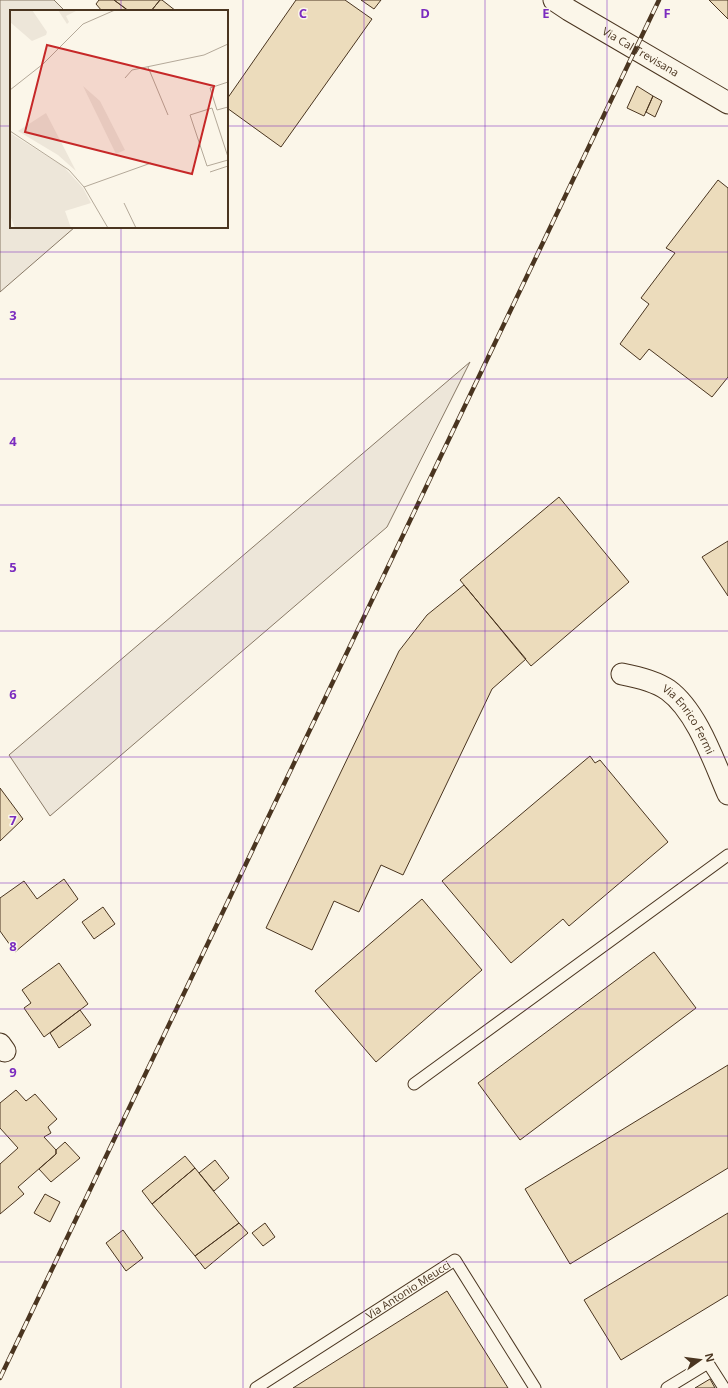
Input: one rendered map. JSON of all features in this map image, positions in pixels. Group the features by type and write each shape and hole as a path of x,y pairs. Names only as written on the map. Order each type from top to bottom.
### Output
{"street":[{"name":"Via Cal Trevisana","path":"554,0 728,103"},
{"name":"Via Enrico Fermi","path":"622,674 652,682 668,690 682,703 692,716 701,733 728,794"}],"lane":[{"path":"414,1084 728,855"},
{"name":"Via Antonio Meucci","path":"256,1388 455,1260 535,1388"},
{"path":"667,1388 708,1363 724,1388"}],"shaded area":[{"path":"0,0 54,0 64,10 10,10 10,228 74,228 0,292"},
{"path":"470,362 387,527 50,816 9,755"}],"building":[{"path":"99,0 114,0 126,9 101,10 96,4"},
{"path":"114,0 160,0 152,10 128,10"},
{"path":"160,0 162,0 175,10 152,10"},
{"path":"296,0 345,0 372,19 281,147 228,109 228,98"},
{"path":"361,0 381,0 374,9"},
{"path":"709,0 728,0 728,19"},
{"path":"637,86 653,96 644,116 627,108"},
{"path":"653,96 662,101 655,117 646,112"},
{"path":"718,180 728,188 728,377 712,397 649,349 640,360 620,344 649,304 641,298 675,253 666,248"},
{"path":"559,497 629,582 531,666 460,580"},
{"path":"728,541 728,596 702,557"},
{"path":"464,585 526,659 492,689 403,875 381,865 359,912 334,901 312,950 266,928 399,651 427,615"},
{"path":"590,756 595,763 600,760 668,842 569,926 563,919 511,963 442,881"},
{"path":"0,788 23,819 0,841"},
{"path":"64,879 78,899 15,952 0,931 0,898 24,881 37,899"},
{"path":"422,899 482,970 376,1062 315,991"},
{"path":"103,907 115,924 94,939 82,922"},
{"path":"654,952 696,1008 520,1140 478,1083"},
{"path":"59,963 88,1004 44,1037 24,1008 31,1003 22,990"},
{"path":"80,1010 91,1025 59,1048 50,1033"},
{"path":"728,1065 728,1168 570,1264 525,1189"},
{"path":"16,1090 26,1101 35,1094 57,1119 48,1127 51,1133 44,1137 56,1150 56,1154 18,1187 24,1194 0,1214 0,1164 18,1148 0,1128 0,1103"},
{"path":"65,1142 80,1158 51,1182 39,1169 56,1154 56,1150"},
{"path":"185,1156 195,1168 152,1204 142,1191"},
{"path":"215,1160 229,1178 214,1191 199,1173"},
{"path":"195,1168 239,1223 195,1256 152,1204"},
{"path":"45,1194 60,1202 50,1222 34,1213"},
{"path":"728,1213 728,1295 621,1360 584,1300"},
{"path":"239,1223 248,1233 205,1269 195,1256"},
{"path":"265,1223 275,1237 263,1246 252,1233"},
{"path":"123,1230 143,1258 126,1271 106,1243"},
{"path":"447,1291 508,1388 293,1388"},
{"path":"710,1379 715,1388 695,1388"}],"railway":[{"path":"0,1378 659,0"}]}
